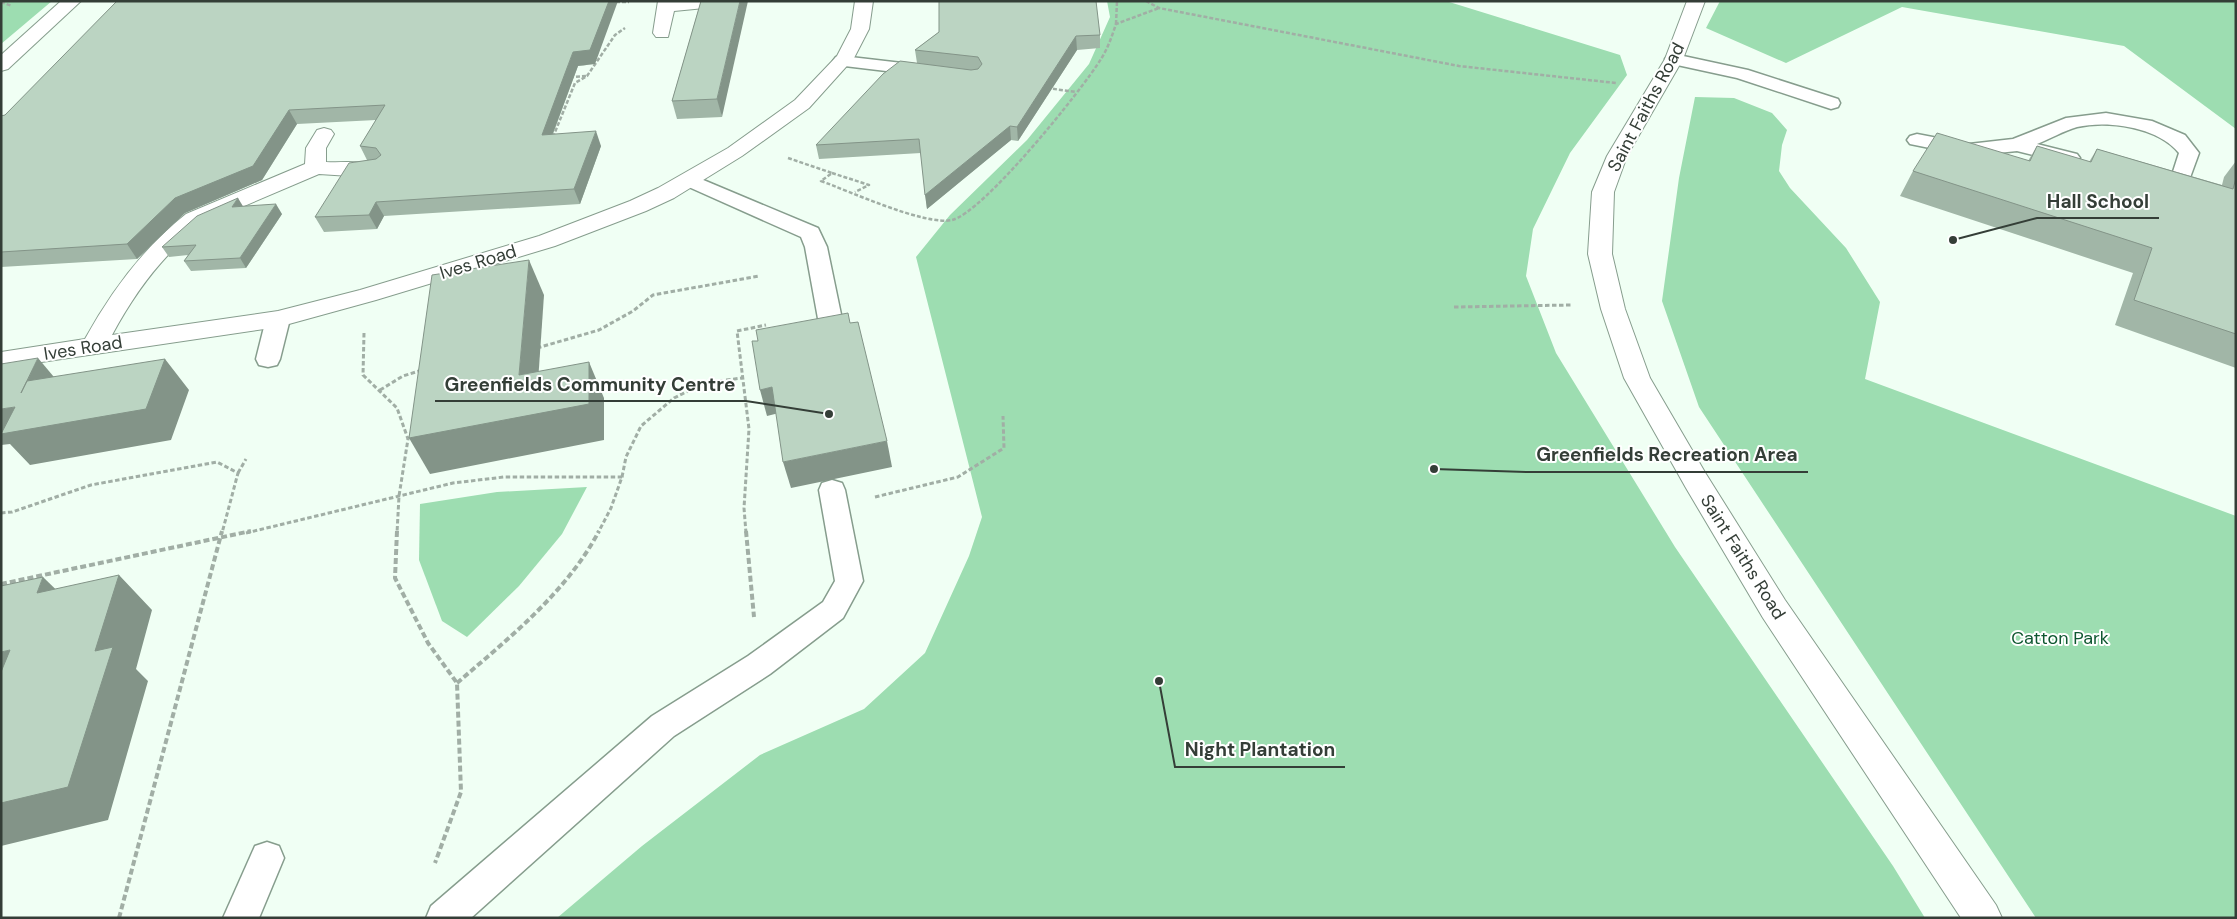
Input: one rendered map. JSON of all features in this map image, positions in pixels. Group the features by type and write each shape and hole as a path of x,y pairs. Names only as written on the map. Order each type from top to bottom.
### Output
{"street":[{"path":"1,65 72,1"},
{"name":"Ives Road","path":"1,360 278,319 368,295 547,241 638,206 689,180 748,144 802,104 842,61 860,29 864,1"},
{"name":"Saint Faiths Road","path":"1696,1 1674,60 1617,156 1603,192 1600,254 1612,304 1637,378 1774,610 1983,918"},
{"path":"662,33 666,4 715,2"},
{"path":"316,167 316,148 324,134"},
{"path":"93,346 116,306 154,256 182,228 194,220 316,167 350,170 376,168"}],"lane":[{"path":"1674,60 1742,74 1831,103"},
{"path":"842,61 944,74"},
{"path":"2058,107 2073,122"},
{"path":"1918,140 1969,150 2017,145 2073,122 2106,120 2145,125 2178,139 2190,153 2177,190 2140,179"},
{"path":"2017,145 2083,162"},
{"path":"689,180 810,233 816,247 831,324"},
{"path":"268,359 278,319"},
{"path":"444,918 663,726 759,665 833,610 849,581 832,490"},
{"path":"241,918 267,858"}],"path":[{"path":"616,2 635,1"},
{"path":"832,173 821,181 929,218 953,220 972,209 1002,178 1100,62 1116,24 1117,1"},
{"path":"1146,1 1160,8 1459,66 1600,80 1656,91"},
{"path":"1116,24 1160,8"},
{"path":"553,138 576,83 587,76 615,36 626,27"},
{"path":"568,77 587,76"},
{"path":"1044,88 1076,92"},
{"path":"748,144 869,185 855,193"},
{"path":"534,355 536,348 599,330 633,311 652,295 759,276"},
{"path":"368,295 362,347 364,375 397,408 408,439 398,496 396,578 428,643 457,683 461,792 431,872"},
{"path":"1454,307 1612,304"},
{"path":"754,617 744,508 749,429 737,331 766,326"},
{"path":"380,390 403,376 428,368"},
{"path":"457,683 513,636 579,562 616,497 626,457 641,426 674,398 704,383 742,378"},
{"path":"884,495 958,476 1004,448 1003,416"},
{"path":"119,918 219,539 238,473 246,459"},
{"path":"1,514 91,485 217,462 238,473"},
{"path":"1,584 219,539 453,483 504,477 622,476"}],"green space":[{"path":"1,1 52,1 1,44"},
{"path":"1107,1 1446,1 1620,55 1627,75 1570,153 1533,229 1526,276 1556,353 1675,547 1893,866 1925,918 557,918 642,846 760,755 864,709 925,653 969,556 982,517 916,257 950,215 1027,140 1089,64 1110,17"},
{"path":"1720,1 2236,1 2236,129 2124,46 1902,7 1786,63 1706,28"},
{"name":"Catton Park","path":"1695,97 1734,98 1772,113 1787,130 1782,145 1779,171 1790,188 1846,248 1880,302 1865,379 2236,516 2236,918 2036,918 1699,407 1662,301 1679,178"},
{"path":"587,487 562,534 519,586 467,637 442,621 419,560 420,504 497,492"}],"building":[{"path":"117,1 609,1 590,50 573,52 542,135 596,131 574,189 376,202 369,215 315,217 349,163 376,159 381,155 376,148 360,146 385,105 289,110 253,166 175,198 127,244 1,252 1,116 5,115"},
{"path":"701,1 740,1 717,99 672,101"},
{"path":"939,1 1096,1 1100,35 1076,36 1017,127 1010,126 925,195 919,139 816,145 883,74 900,61 971,70 978,69 982,64 978,57 915,50 939,32"},
{"path":"1937,133 2030,161 2037,146 2091,162 2097,149 2233,189 2236,178 2236,334 2134,300 2152,248 1913,171"},
{"path":"238,198 232,207 276,204 240,258 184,261 196,245 162,247 197,216"},
{"path":"529,260 519,375 589,362 589,404 409,438 432,275"},
{"path":"848,313 850,323 858,322 887,441 783,462 772,387 760,390 752,341 758,341 756,330"},
{"path":"38,358 21,393 27,381 165,359 146,409 1,434 15,407 1,409 1,364"},
{"path":"119,575 95,651 113,647 68,787 1,803 1,672 10,650 1,652 1,586 43,577 37,593"}],"place":[{"name":"Hall School","path":"1953,240"},
{"name":"Greenfields Community Centre","path":"829,414"},
{"name":"Greenfields Recreation Area","path":"1434,469"},
{"name":"Night Plantation","path":"1159,681"}]}
